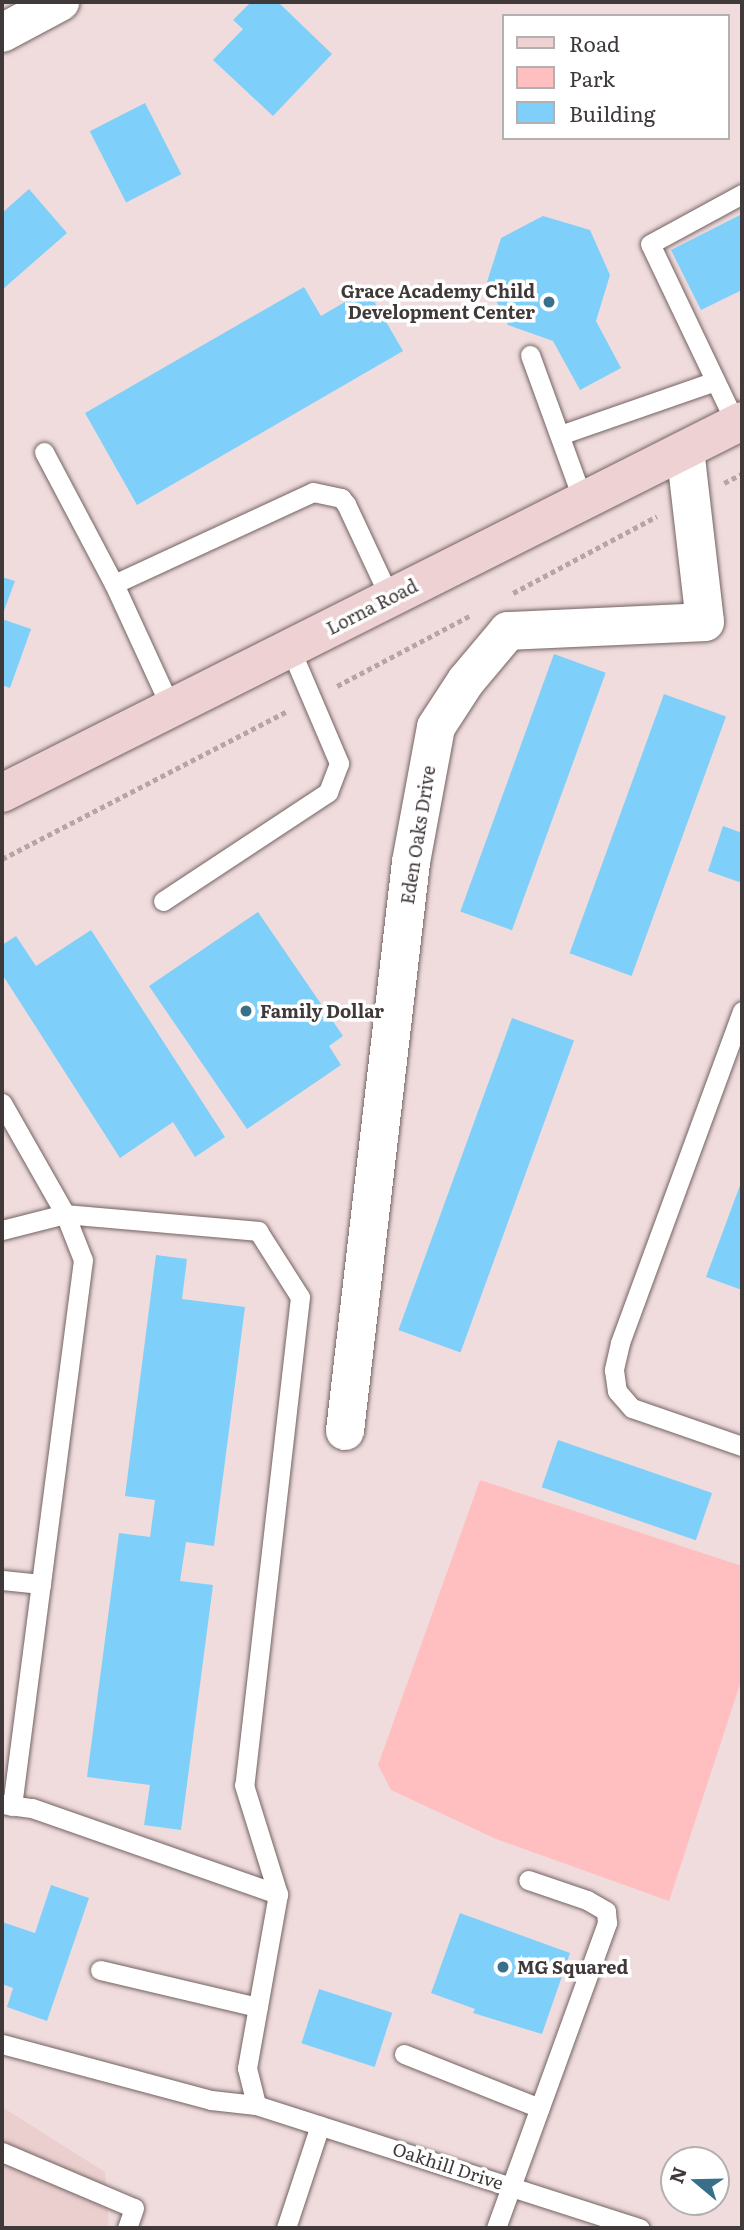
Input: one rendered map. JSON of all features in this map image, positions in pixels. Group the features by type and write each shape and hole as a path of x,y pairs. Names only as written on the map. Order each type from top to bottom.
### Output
{"street":[{"path":"2,33 60,2"},
{"name":"Lorna Road","path":"2,793 739,423"},
{"name":"Eden Oaks Drive","path":"345,1431 411,862 436,727 466,681 508,631 705,622 685,450"}],"lane":[{"path":"739,423 715,381 650,244 742,194"},
{"path":"530,355 583,501"},
{"path":"560,435 715,381"},
{"path":"44,452 114,584 171,708"},
{"path":"114,584 313,492 341,498 346,504 390,598"},
{"path":"163,901 328,792 340,763 290,648"},
{"path":"742,1011 620,1343 614,1370 617,1391 632,1408 742,1446"},
{"path":"2,1103 65,1214 83,1260 41,1584 7,1805 32,1808 278,1894"},
{"path":"2,1230 65,1214 258,1231 300,1297 244,1785 278,1894 247,2068 256,2105"},
{"path":"2,1580 41,1584"},
{"path":"496,2228 607,1923 606,1911 587,1900 528,1880"},
{"path":"100,1970 258,2007"},
{"name":"Oakhill Drive","path":"2,2044 211,2100 256,2105 640,2228"},
{"path":"404,2054 540,2108"},
{"path":"286,2228 320,2125"},
{"path":"2,2152 134,2208 127,2228"}],"path":[{"path":"507,596 742,474"},
{"path":"2,859 483,608"}],"shaded area":[{"path":"2,2107 105,2172 109,2228 2,2228"}],"green space":[{"path":"480,1480 742,1566 742,1678 669,1901 496,1839 391,1790 378,1765"}],"building":[{"path":"251,2 278,2 332,54 273,116 213,60 243,29 233,20"},
{"path":"145,103 181,174 126,202 90,131"},
{"path":"29,189 67,233 3,289 2,213"},
{"path":"742,214 742,290 701,310 671,250"},
{"name":"Grace Academy Child Development Center","path":"543,216 590,230 610,275 596,321 621,368 580,390 553,341 508,325 487,282 501,238"},
{"path":"304,287 321,316 367,289 403,351 137,505 85,413"},
{"path":"2,577 15,581 2,616"},
{"path":"2,619 31,629 10,688 2,685"},
{"path":"554,654 606,673 512,930 460,911"},
{"path":"664,694 726,717 632,976 570,953"},
{"path":"723,826 742,833 742,883 708,871"},
{"name":"Family Dollar","path":"258,912 343,1036 329,1046 341,1065 247,1129 149,986"},
{"path":"91,930 225,1137 195,1157 173,1122 120,1158 2,974 2,945 16,936 36,966"},
{"path":"512,1018 574,1041 460,1353 398,1330"},
{"path":"742,1180 742,1290 706,1277"},
{"path":"156,1255 187,1259 182,1299 245,1307 214,1546 186,1542 180,1581 213,1585 181,1830 144,1825 150,1785 87,1777 119,1533 150,1537 155,1500 125,1496"},
{"path":"558,1440 712,1493 696,1540 542,1487"},
{"path":"51,1885 89,1898 47,2021 7,2007 13,1988 2,1984 2,1922 35,1933"},
{"name":"MG Squared","path":"460,1913 570,1953 542,2034 473,2013 475,2009 431,1993"},
{"path":"319,1989 392,2013 375,2067 301,2043"}],"place":[{"name":"Grace Academy Child Development Center","path":"549,302"},
{"name":"Family Dollar","path":"246,1011"},
{"name":"MG Squared","path":"503,1967"}]}
